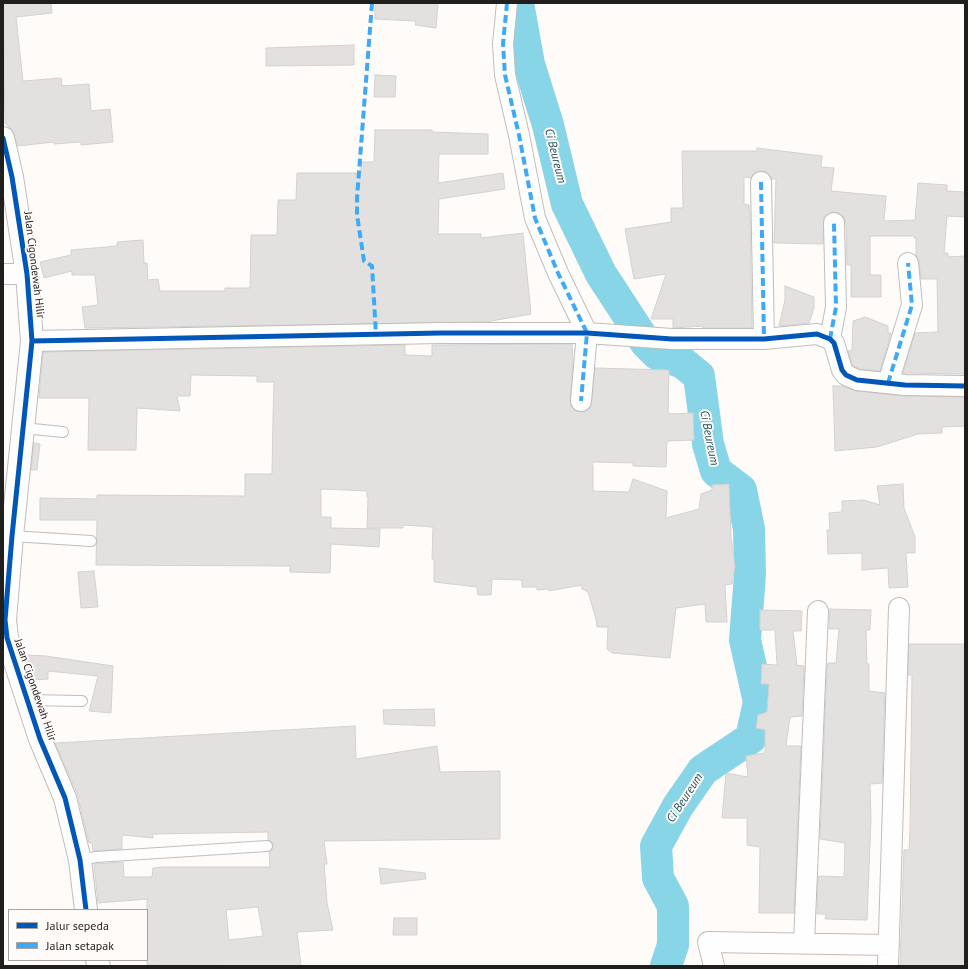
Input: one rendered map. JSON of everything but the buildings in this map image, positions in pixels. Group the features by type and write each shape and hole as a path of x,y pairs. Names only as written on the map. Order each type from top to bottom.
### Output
{"street":[{"path":"507,3 503,44 505,75 520,134 535,218 558,273 586,333 582,401"},
{"name":"Jalan Cigondewah Hilir","path":"3,138 12,177 27,274 32,341 12,536 6,626 7,638 40,739 65,798 80,860 86,909"},
{"path":"761,182 764,339"},
{"path":"830,339 836,307 834,223"},
{"path":"888,383 912,305 908,263"},
{"path":"3,274 27,274"},
{"path":"32,341 586,333 672,339 764,339 817,334 830,339 836,348 839,364 846,375 857,380 888,383 965,386"},
{"path":"888,966 899,608"},
{"path":"804,943 818,610"},
{"path":"714,966 708,942 889,945"}],"lane":[{"path":"23,428 63,432"},
{"path":"12,536 91,540"},
{"path":"26,700 82,701"},
{"path":"80,860 96,857 268,846"}],"waterway":[{"name":"Ci Beureum","path":"518,3 529,64 548,125 567,204 601,274 646,343 657,354 683,363 699,376 708,444 716,471 741,490 749,529 750,574 745,640 759,702 751,738 703,770 678,806 656,846 658,878 673,906 673,945 666,966"}],"marked path":[{"path":"372,3 357,215 364,261 372,266 376,335"},
{"path":"507,3 503,44 505,75 519,135 535,218 558,273 587,333 581,401"},
{"path":"761,182 764,339"},
{"path":"830,339 836,307 834,223"},
{"path":"888,383 912,305 908,263"}],"cycle path":[{"path":"3,138 12,177 27,274 32,341 5,620 7,638 40,739 65,798 80,860 86,909"},
{"path":"32,341 441,333 587,333 672,339 764,339 817,334 830,339 834,343 842,370 846,375 857,380 905,385 965,386"}]}
